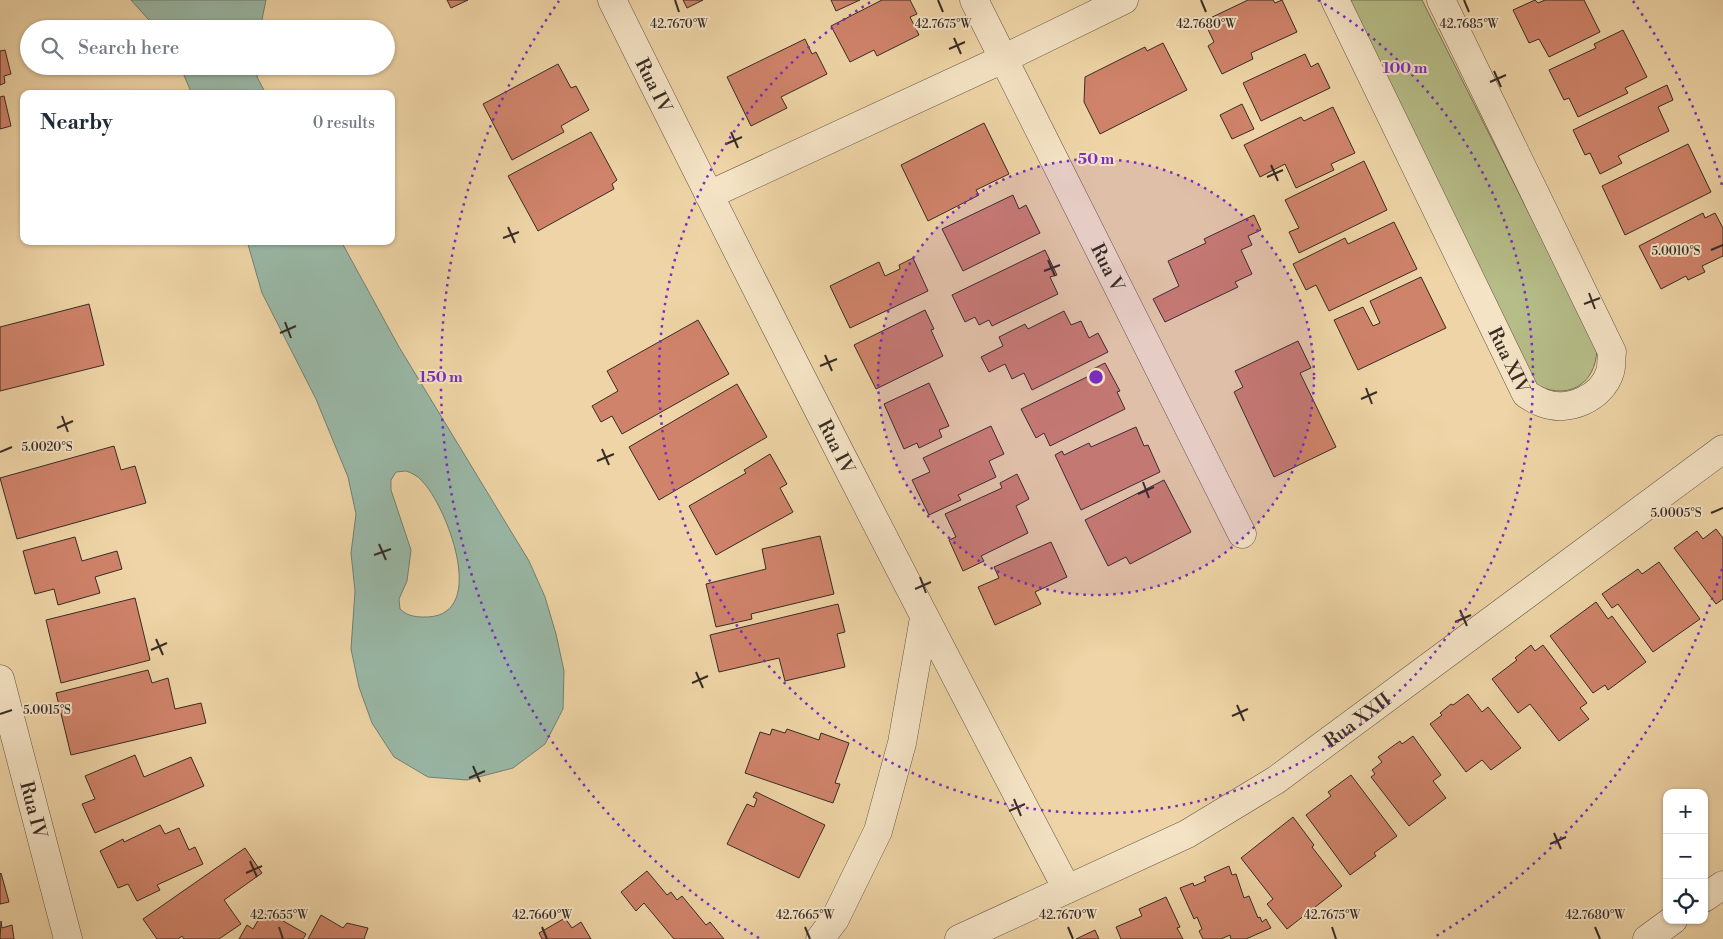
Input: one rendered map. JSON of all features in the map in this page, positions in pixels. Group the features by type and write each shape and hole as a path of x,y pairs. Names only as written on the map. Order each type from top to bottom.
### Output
{"street":[{"name":"Rua IV","path":"612,0 708,195 924,618 1067,889"},
{"name":"Rua V","path":"974,0 1242,534"},
{"path":"708,195 1003,59 1124,0"},
{"name":"Rua XIV","path":"1335,0 1526,394 1544,404 1563,407 1583,402 1599,390 1610,372 1612,352 1441,0"},
{"name":"Rua XXII","path":"959,939 1187,834 1276,780 1723,449"},
{"path":"820,939 835,919 878,831 902,743 924,618"},
{"name":"Rua IV","path":"0,680 68,939"},
{"path":"1708,895 1723,885"},
{"path":"58,898 88,939"},
{"path":"1647,939 1668,924"}],"green space":[{"path":"1336,0 1422,0 1597,349 1591,373 1577,387 1557,391 1546,389 1534,383"}],"shaded area":[{"path":"131,0 266,0 262,20 149,20"},
{"path":"184,75 257,75 264,90 190,90"},
{"path":"248,245 343,245 399,347 529,561 545,597 556,634 564,671 563,709 545,744 513,768 467,780 428,777 394,757 372,723 359,687 351,649 355,591 351,553 356,514 348,477 316,399 262,293","holes":["406,471 415,475 432,494 442,512 451,534 457,557 459,579 456,598 446,611 428,617 406,614 400,609 399,599 407,581 411,550 391,490 391,480 396,472"]}],"building":[{"path":"447,0 468,0 451,8"},
{"path":"683,0 703,0 687,8"},
{"path":"831,0 860,0 836,11"},
{"path":"882,0 910,0 917,14 910,17 919,35 877,56 874,50 850,62 831,26"},
{"path":"1248,0 1273,0 1275,3 1282,0 1297,32 1251,53 1253,59 1222,74 1208,46 1214,42 1204,21"},
{"path":"1535,0 1538,3 1545,0 1584,0 1600,32 1549,57 1539,39 1529,43 1513,10"},
{"path":"1623,30 1647,77 1625,88 1628,93 1578,117 1569,98 1564,100 1549,70 1596,48 1594,44"},
{"path":"805,39 812,54 816,52 827,74 781,97 787,108 751,126 727,77"},
{"path":"1163,43 1187,90 1100,134 1084,102 1085,77 1145,47 1147,51"},
{"path":"5,50 11,74 4,76 5,83 0,85 0,51"},
{"path":"1305,54 1311,67 1318,63 1330,88 1261,121 1243,83"},
{"path":"558,64 571,88 576,86 589,110 561,126 564,132 512,160 483,104"},
{"path":"1667,85 1673,100 1658,107 1669,131 1618,156 1622,163 1600,174 1590,153 1585,155 1573,130"},
{"path":"4,96 11,126 0,129 0,97"},
{"path":"1242,104 1254,129 1232,139 1220,115"},
{"path":"1333,107 1355,153 1331,164 1334,170 1296,188 1285,164 1260,177 1244,145 1301,117 1304,121"},
{"path":"984,123 1009,174 976,190 979,195 928,221 901,165"},
{"path":"591,132 617,180 612,184 614,189 538,231 508,176"},
{"path":"1688,144 1711,192 1625,235 1602,186"},
{"path":"1364,161 1387,210 1299,253 1289,232 1299,228 1285,200"},
{"path":"1013,195 1019,209 1026,205 1040,233 963,271 942,229"},
{"path":"1703,213 1705,218 1715,213 1723,228 1723,256 1702,266 1705,272 1688,280 1686,276 1661,289 1639,246"},
{"path":"1254,215 1261,230 1248,236 1252,245 1241,250 1252,274 1235,282 1238,287 1165,322 1153,299 1179,286 1168,261 1206,243 1204,239"},
{"path":"1394,222 1417,269 1329,311 1316,285 1306,290 1293,264 1345,238 1348,244"},
{"path":"1045,250 1057,275 1050,277 1058,294 992,326 989,320 979,325 975,317 965,322 952,295"},
{"path":"913,258 928,291 850,328 830,286 879,262 885,276 900,269 899,265"},
{"path":"1421,277 1446,328 1358,370 1334,320 1363,307 1373,326 1380,323 1370,301"},
{"path":"89,304 104,365 0,391 0,327"},
{"path":"925,310 934,329 931,330 943,356 876,389 854,345"},
{"path":"1064,311 1071,325 1081,321 1089,338 1098,333 1108,352 1032,390 1024,373 1012,379 1005,364 989,372 981,357 1003,346 999,337 1025,324 1028,329"},
{"path":"698,320 729,374 622,434 612,416 601,422 592,406 618,391 607,371"},
{"path":"1298,341 1311,368 1300,373 1336,447 1274,477 1234,392 1243,387 1235,371"},
{"path":"1105,363 1120,391 1117,392 1125,409 1050,446 1044,433 1036,438 1021,409 1091,375 1089,371"},
{"path":"929,383 949,426 939,430 942,437 919,448 917,443 904,449 884,404"},
{"path":"737,384 767,437 659,500 629,447"},
{"path":"991,426 1004,454 989,461 996,477 958,495 961,500 929,515 912,480 930,472 923,458"},
{"path":"1136,427 1144,446 1148,445 1160,472 1081,510 1055,455 1062,451 1064,455 1089,443 1091,447"},
{"path":"114,446 121,470 135,466 146,503 17,539 0,478"},
{"path":"770,454 787,484 780,488 793,512 716,555 689,506 746,473 744,470"},
{"path":"1017,474 1029,499 1016,506 1028,533 981,556 984,561 963,571 949,540 956,537 945,514 1002,488 1000,483"},
{"path":"1164,480 1191,532 1130,564 1126,557 1108,566 1085,520"},
{"path":"1716,529 1723,538 1723,599 1716,604 1674,548 1697,531 1703,539"},
{"path":"820,536 834,594 751,614 752,619 716,627 706,584 766,569 762,549"},
{"path":"75,537 82,561 117,551 122,569 95,577 100,593 58,605 54,589 35,594 23,551"},
{"path":"1051,542 1067,577 1035,592 1041,604 995,625 978,587 999,578 994,567"},
{"path":"1659,562 1700,619 1653,652 1618,604 1612,608 1602,594 1638,569 1642,574"},
{"path":"135,598 150,660 61,683 46,620"},
{"path":"1596,602 1608,619 1612,616 1646,662 1608,690 1605,685 1593,693 1550,636"},
{"path":"838,604 845,632 837,634 845,667 785,681 779,658 719,672 710,635"},
{"path":"1531,645 1535,651 1543,645 1587,703 1580,708 1589,719 1559,741 1530,704 1518,713 1492,679 1517,660 1515,658"},
{"path":"148,670 152,683 168,678 175,709 201,703 206,723 71,755 56,693"},
{"path":"1468,694 1482,712 1488,707 1521,748 1491,770 1482,760 1466,772 1430,724 1442,715 1440,713 1451,704 1453,705"},
{"path":"772,729 785,733 787,729 819,740 821,733 849,743 835,783 840,784 833,803 745,773 760,732 770,735"},
{"path":"1413,736 1441,775 1433,781 1446,798 1409,826 1371,777 1375,774 1372,770 1382,762 1378,757 1400,741 1402,744"},
{"path":"135,755 144,777 191,757 204,786 95,833 82,804 95,799 85,776"},
{"path":"1351,775 1397,836 1374,853 1376,856 1350,875 1306,815 1331,796 1328,792"},
{"path":"756,792 825,825 799,878 727,844 747,804 754,807 757,799 753,797"},
{"path":"1293,817 1314,845 1312,847 1342,886 1287,929 1267,904 1273,899 1241,858"},
{"path":"160,825 165,834 179,828 189,850 195,847 203,864 157,885 160,890 137,901 128,884 118,888 100,851 123,839 124,842"},
{"path":"245,848 262,873 224,900 241,924 219,939 184,939 182,936 178,939 157,939 143,919"},
{"path":"1229,866 1232,875 1236,874 1244,898 1249,896 1258,918 1260,917 1262,922 1266,919 1271,928 1246,939 1231,939 1230,935 1221,939 1203,939 1199,931 1202,929 1197,917 1194,919 1180,888 1193,883 1194,886 1206,881 1204,877"},
{"path":"647,871 667,895 671,892 677,900 682,896 706,925 710,922 724,939 674,939 644,903 636,911 621,892"},
{"path":"0,874 9,902 0,904"},
{"path":"1166,897 1180,927 1177,928 1183,939 1121,939 1116,927 1142,916 1139,909"},
{"path":"264,910 306,934 303,939 239,939 247,925 253,929"},
{"path":"321,915 343,928 347,923 368,928 364,939 308,939"},
{"path":"565,918 572,928 581,922 591,939 542,939 539,933"},
{"path":"1,921 2,928 12,925 14,939 0,939"},
{"path":"1095,930 1099,939 1076,939"}]}
